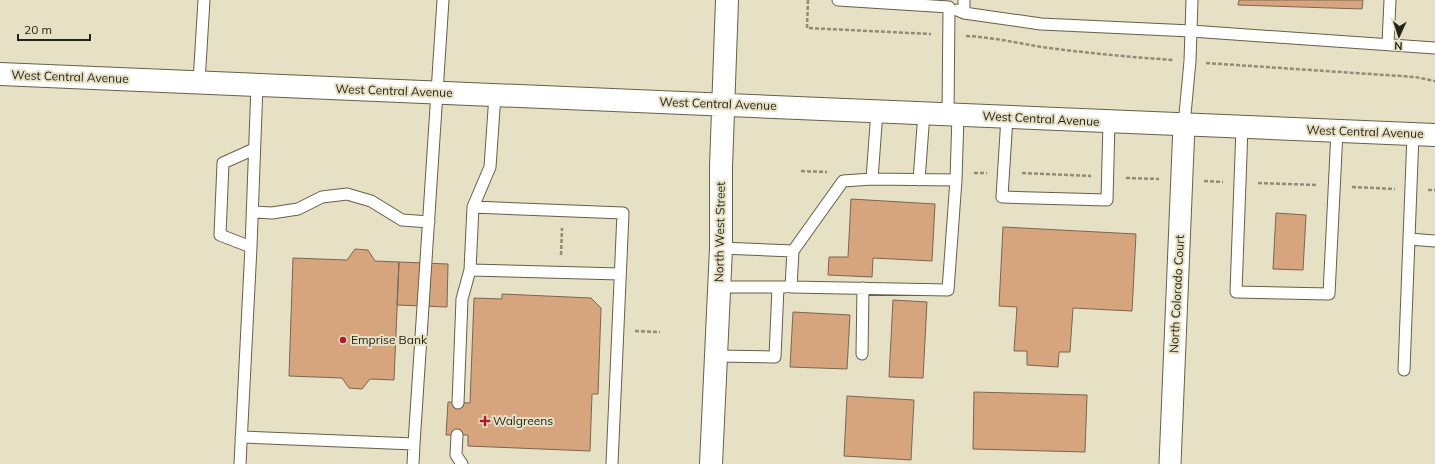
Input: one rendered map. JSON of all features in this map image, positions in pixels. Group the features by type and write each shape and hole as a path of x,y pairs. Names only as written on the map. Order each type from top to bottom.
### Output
{"main road":[{"name":"North West Street","path":"711,464 720,287 721,167 727,0"},
{"name":"West Central Avenue","path":"0,74 723,104 1109,122 1435,134"}],"street":[{"name":"North Colorado Court","path":"1170,464 1184,125"}],"lane":[{"path":"199,82 204,0"},
{"path":"413,464 443,0"},
{"path":"838,0 949,7 964,12 1041,24 1191,31 1435,48"},
{"path":"964,0 964,12"},
{"path":"1184,125 1190,62 1192,0"},
{"path":"1388,44 1390,0"},
{"path":"720,287 948,290 956,180 949,7"},
{"path":"240,464 251,247 257,85"},
{"path":"458,403 462,299 470,270 473,207 490,167 495,95"},
{"path":"872,179 877,111"},
{"path":"919,180 924,113"},
{"path":"1007,117 1002,197 1107,200 1109,122"},
{"path":"1242,127 1236,292 1329,294 1337,131"},
{"path":"1404,370 1413,134"},
{"path":"251,247 220,235 223,163 254,149"},
{"path":"791,287 793,252 844,181 872,179 956,180"},
{"path":"252,212 272,213 298,209 322,197 348,194 371,201 402,220 429,222"},
{"path":"473,207 623,213 612,464"},
{"path":"1409,239 1435,241"},
{"path":"721,248 793,252"},
{"path":"470,270 620,274"},
{"path":"716,356 775,357 778,287"},
{"path":"862,354 863,288"},
{"path":"457,435 456,455 462,464"},
{"path":"241,437 414,444"}],"path":[{"path":"808,0 806,28 981,36 1120,57 1416,77 1435,81"}],"building":[{"path":"1239,0 1363,0 1362,9 1238,5"},
{"path":"851,199 935,204 932,261 873,258 872,277 828,275 829,257 848,257"},
{"path":"1276,213 1306,215 1303,270 1273,269"},
{"path":"1003,227 1136,234 1132,311 1073,308 1070,352 1059,352 1058,367 1027,365 1027,351 1014,351 1017,307 999,306"},
{"name":"Emprise Bank","path":"355,249 368,250 375,261 399,262 394,380 370,379 362,389 349,388 342,378 289,376 293,258 347,260"},
{"path":"399,262 448,264 447,307 397,305"},
{"name":"Walgreens","path":"502,294 591,298 601,308 598,394 592,394 590,451 468,446 468,435 446,435 448,402 470,403 474,298 502,299"},
{"path":"893,300 927,302 923,378 889,377"},
{"path":"793,312 850,315 847,369 790,367"},
{"path":"974,392 1087,395 1085,452 973,449"},
{"path":"847,396 914,400 911,460 844,456"}],"place":[{"name":"Emprise Bank","path":"343,340"},
{"name":"Walgreens","path":"485,421"}]}
